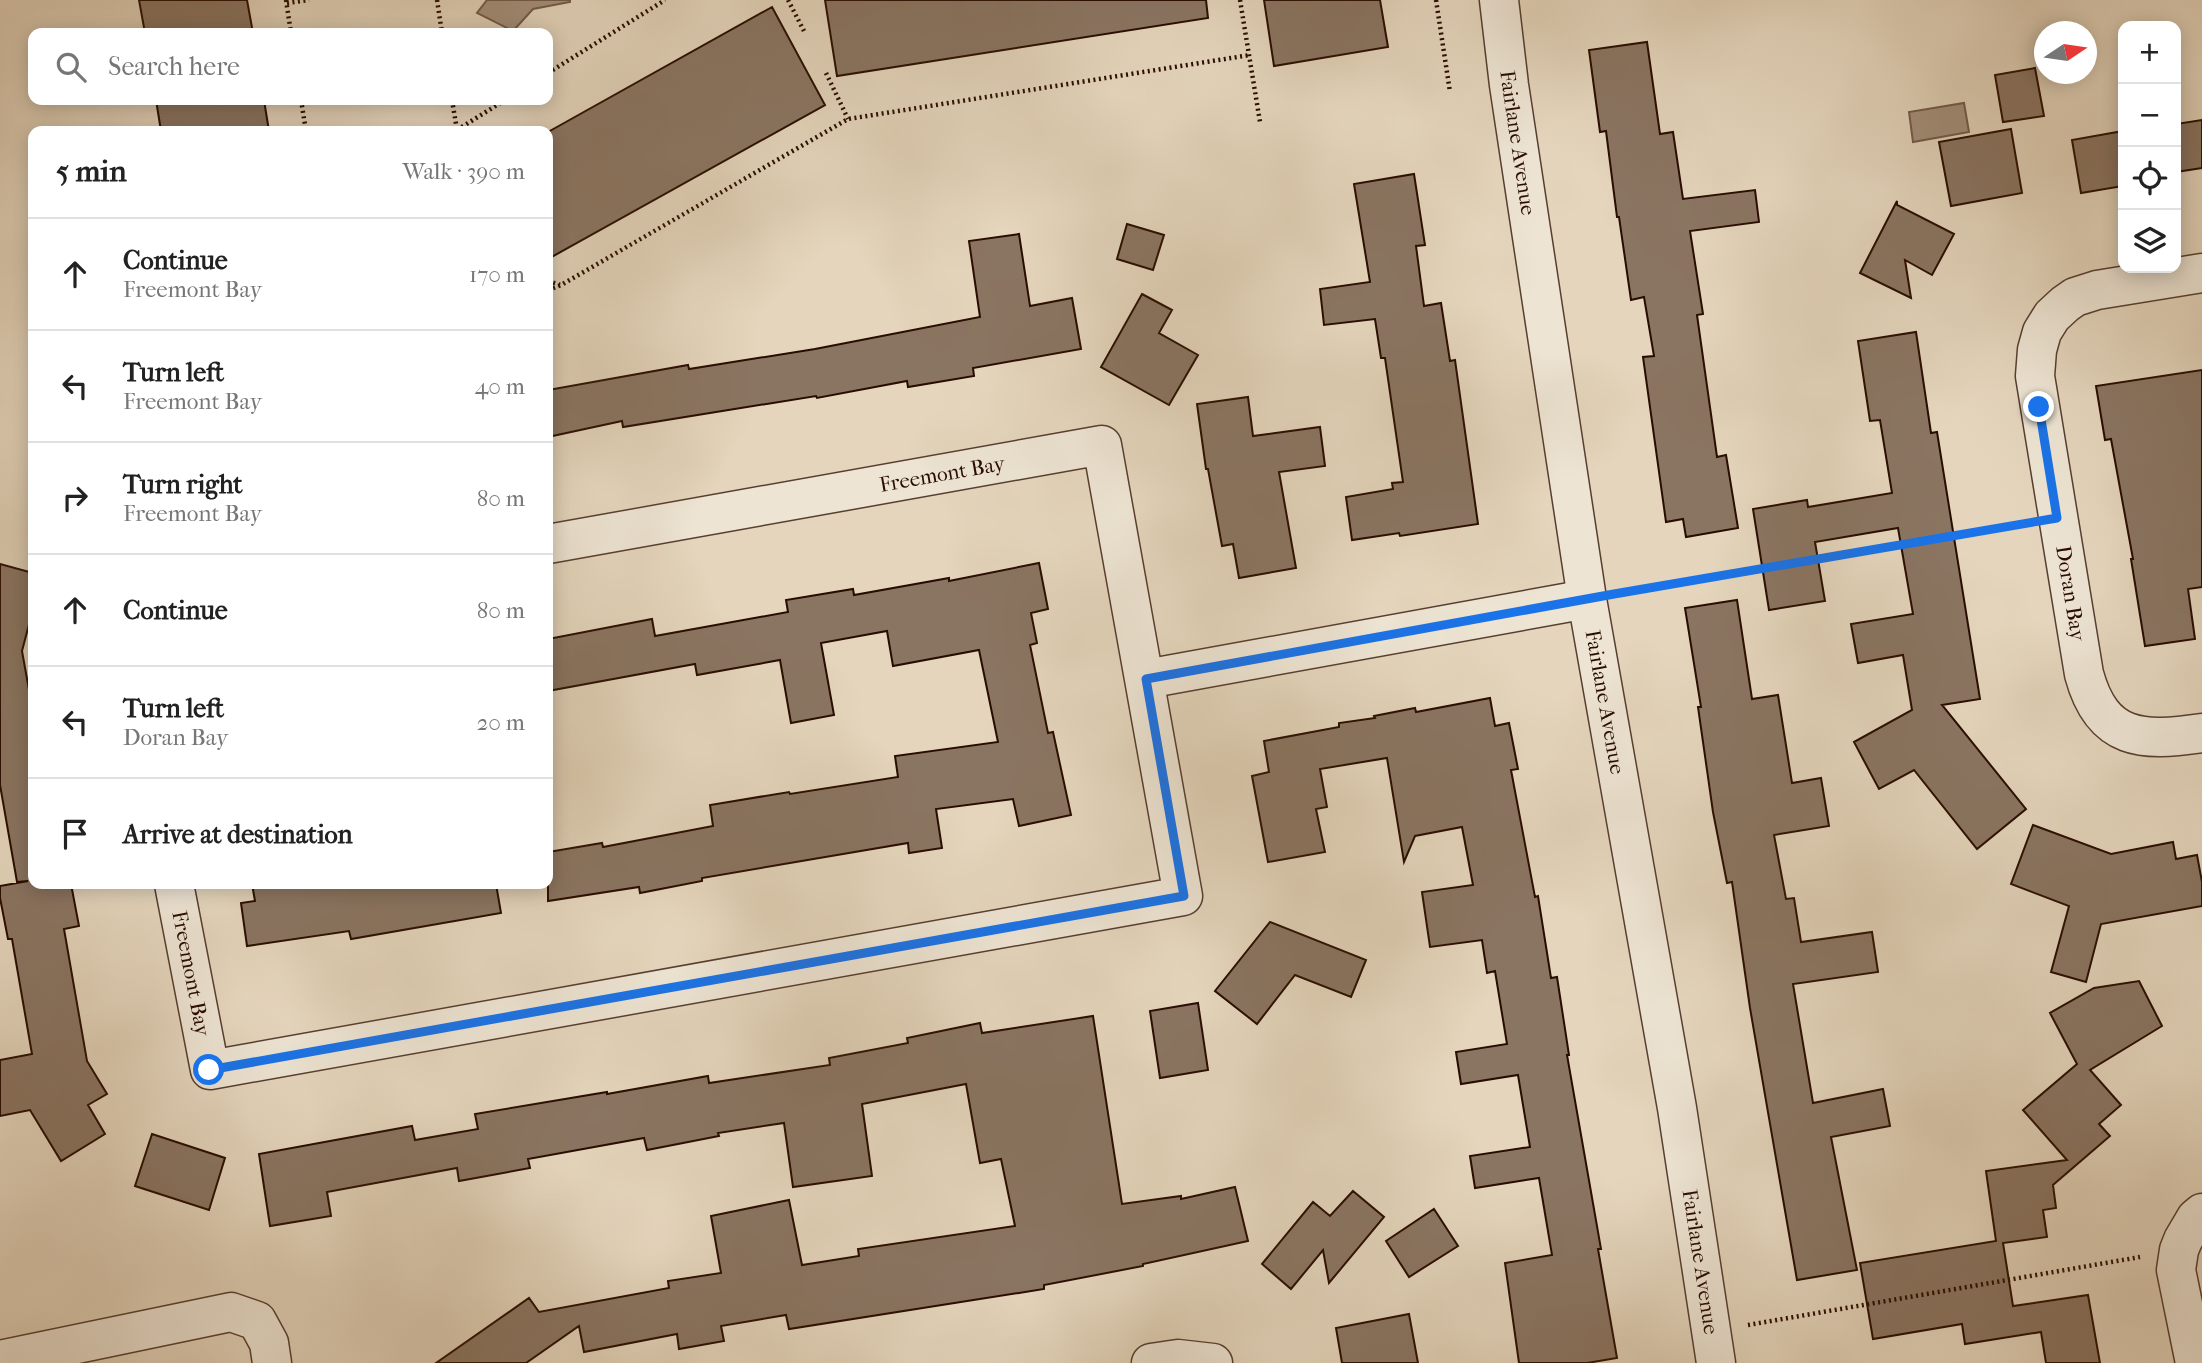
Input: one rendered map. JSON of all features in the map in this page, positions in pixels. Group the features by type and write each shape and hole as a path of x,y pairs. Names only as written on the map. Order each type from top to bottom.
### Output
{"street":[{"name":"Fairlane Avenue","path":"1499,0 1509,85 1587,599 1677,1108 1713,1347"},
{"name":"Doran Bay","path":"2202,273 2097,290 2076,297 2052,317 2042,332 2037,350 2035,376 2057,518 2089,693 2095,705 2120,729 2143,738 2202,733"},
{"name":"Freemont Bay","path":"175,889 209,1070 1184,896 1102,445 553,543"},
{"path":"1146,679 1587,599"},
{"path":"2195,1363 2176,1270 2179,1250 2196,1218 2202,1213"},
{"path":"0,1360 230,1312 257,1321 269,1343 272,1363"},
{"path":"1151,1363 1178,1359 1213,1363"}],"path":[{"path":"290,28 286,2 309,0"},
{"path":"437,0 441,28"},
{"path":"553,70 665,0"},
{"path":"788,0 804,31"},
{"path":"1240,0 1260,122"},
{"path":"1436,0 1450,92"},
{"path":"553,288 848,120 1250,55"},
{"path":"826,73 848,120"},
{"path":"302,105 305,126"},
{"path":"454,105 456,126"},
{"path":"465,126 497,105"},
{"path":"553,283 561,285"},
{"path":"1587,599 2057,518"},
{"path":"1713,1347 2179,1250"}],"shaded area":[{"path":"487,0 570,0 533,9 516,28 507,28 477,13"},
{"path":"1964,103 1969,132 1913,142 1909,112"}],"building":[{"path":"139,0 247,0 252,28 144,28"},
{"path":"825,0 1206,0 1208,18 837,76"},
{"path":"1264,0 1380,0 1388,47 1274,66"},
{"path":"772,7 825,105 553,256 553,129"},
{"path":"1647,42 1660,134 1673,132 1683,199 1755,190 1759,222 1690,231 1703,314 1697,315 1717,457 1726,455 1738,528 1686,537 1683,519 1666,522 1643,357 1654,356 1644,297 1631,300 1606,131 1600,132 1589,50"},
{"path":"2034,68 2034,84 2038,84 2044,116 2003,122 1995,75"},
{"path":"157,105 265,105 268,126 160,126"},
{"path":"2202,120 2202,168 2181,171 2181,123"},
{"path":"2011,129 2022,193 1951,206 1939,142"},
{"path":"2118,132 2118,187 2081,193 2072,140"},
{"path":"1414,174 1425,245 1416,246 1424,306 1441,303 1450,361 1455,360 1478,524 1352,540 1346,497 1393,489 1392,483 1403,482 1385,358 1381,358 1375,319 1324,325 1320,289 1370,282 1354,184"},
{"path":"1897,201 1897,205 1954,234 1932,275 1905,260 1911,298 1860,273"},
{"path":"1127,224 1164,235 1153,270 1117,259"},
{"path":"1019,234 1030,306 1072,298 1081,349 973,368 974,376 908,387 907,381 817,398 816,396 623,427 622,421 553,436 553,389 688,365 689,369 815,349 980,317 969,241"},
{"path":"1142,294 1172,310 1159,333 1198,355 1169,405 1101,367"},
{"path":"1916,332 1931,433 1937,432 1980,699 1942,705 2026,809 1977,849 1914,770 1879,789 1854,742 1912,710 1903,655 1858,663 1851,624 1913,614 1898,528 1815,542 1825,601 1769,610 1753,509 1807,500 1808,507 1892,493 1880,420 1870,421 1858,341"},
{"path":"2202,370 2202,587 2188,589 2195,639 2145,646 2133,559 2111,439 2105,440 2096,386"},
{"path":"1248,397 1253,436 1320,427 1325,466 1279,472 1296,568 1239,578 1233,544 1222,546 1206,469 1197,404"},
{"path":"1039,563 1048,609 1031,613 1037,643 1030,645 1048,733 1053,732 1071,815 1019,826 1013,799 936,809 942,848 909,853 908,843 702,878 702,881 640,893 639,887 548,901 548,889 553,889 553,851 602,843 603,847 713,826 710,805 898,777 895,756 998,742 979,650 893,666 887,631 821,643 834,715 791,723 780,660 697,675 695,664 553,690 553,638 652,619 655,636 788,612 786,600 853,589 854,595 949,578 949,581"},
{"path":"0,564 28,572 28,628 22,651 28,684 28,881 17,882 0,785"},
{"path":"1737,600 1752,699 1778,695 1792,783 1821,778 1829,826 1774,835 1786,899 1794,898 1801,942 1872,932 1878,972 1793,984 1813,1103 1883,1089 1890,1126 1831,1137 1857,1270 1797,1280 1750,1008 1732,882 1727,883 1713,812 1698,707 1701,707 1685,608"},
{"path":"1490,698 1495,726 1509,723 1518,769 1511,770 1535,897 1538,896 1551,978 1557,977 1567,1055 1617,1358 1587,1363 1519,1363 1505,1263 1552,1255 1539,1178 1475,1188 1470,1156 1530,1147 1518,1075 1461,1084 1456,1052 1507,1044 1495,971 1487,973 1482,940 1430,947 1422,892 1473,885 1462,827 1415,836 1404,862 1387,758 1320,769 1327,807 1316,809 1325,852 1268,862 1252,776 1269,772 1264,741 1339,727 1339,723 1415,708 1416,712"},
{"path":"2033,825 2111,854 2173,842 2176,859 2197,855 2202,882 2202,906 2101,924 2086,982 2051,972 2069,906 2011,884"},
{"path":"28,881 28,889 72,889 79,926 64,929 87,1061 107,1094 88,1105 105,1134 61,1161 30,1110 0,1116 0,1060 32,1054 12,939 8,939 0,898 0,886"},
{"path":"253,889 497,889 501,913 351,939 349,931 247,946 241,903 255,901"},
{"path":"1270,922 1366,960 1351,997 1295,975 1257,1024 1215,991"},
{"path":"2139,981 2162,1026 2090,1070 2121,1105 2099,1124 2110,1136 2053,1185 2056,1208 2043,1210 2047,1237 2003,1243 2013,1306 2088,1295 2100,1363 2046,1363 2041,1332 1965,1344 1962,1324 1873,1339 1860,1263 1996,1241 1986,1171 2067,1160 2023,1110 2077,1064 2050,1013 2094,988"},
{"path":"1198,1003 1208,1070 1160,1078 1150,1011"},
{"path":"1093,1016 1122,1204 1181,1196 1181,1199 1235,1187 1248,1241 1143,1266 1044,1285 1044,1289 789,1329 786,1315 721,1326 724,1341 679,1349 677,1334 584,1352 579,1326 526,1363 436,1363 529,1298 539,1312 669,1288 668,1281 721,1273 711,1216 789,1200 802,1265 859,1256 858,1249 1015,1226 1001,1159 980,1163 966,1084 862,1104 872,1176 793,1187 784,1123 718,1133 719,1136 647,1150 644,1138 528,1159 530,1168 459,1181 457,1168 327,1192 331,1216 270,1226 259,1154 412,1126 415,1140 478,1129 475,1114 708,1076 709,1083 830,1065 829,1058 908,1043 907,1038 980,1023 982,1033"},
{"path":"152,1134 225,1158 209,1210 135,1186"},
{"path":"1353,1191 1384,1217 1329,1283 1323,1250 1291,1289 1262,1264 1313,1202 1330,1216"},
{"path":"1434,1209 1458,1246 1409,1277 1386,1241"},
{"path":"1409,1314 1418,1363 1342,1363 1336,1328"}],"route":[{"path":"209,1070 1184,896 1146,679 1614,594 2057,518 2039,407"}]}
